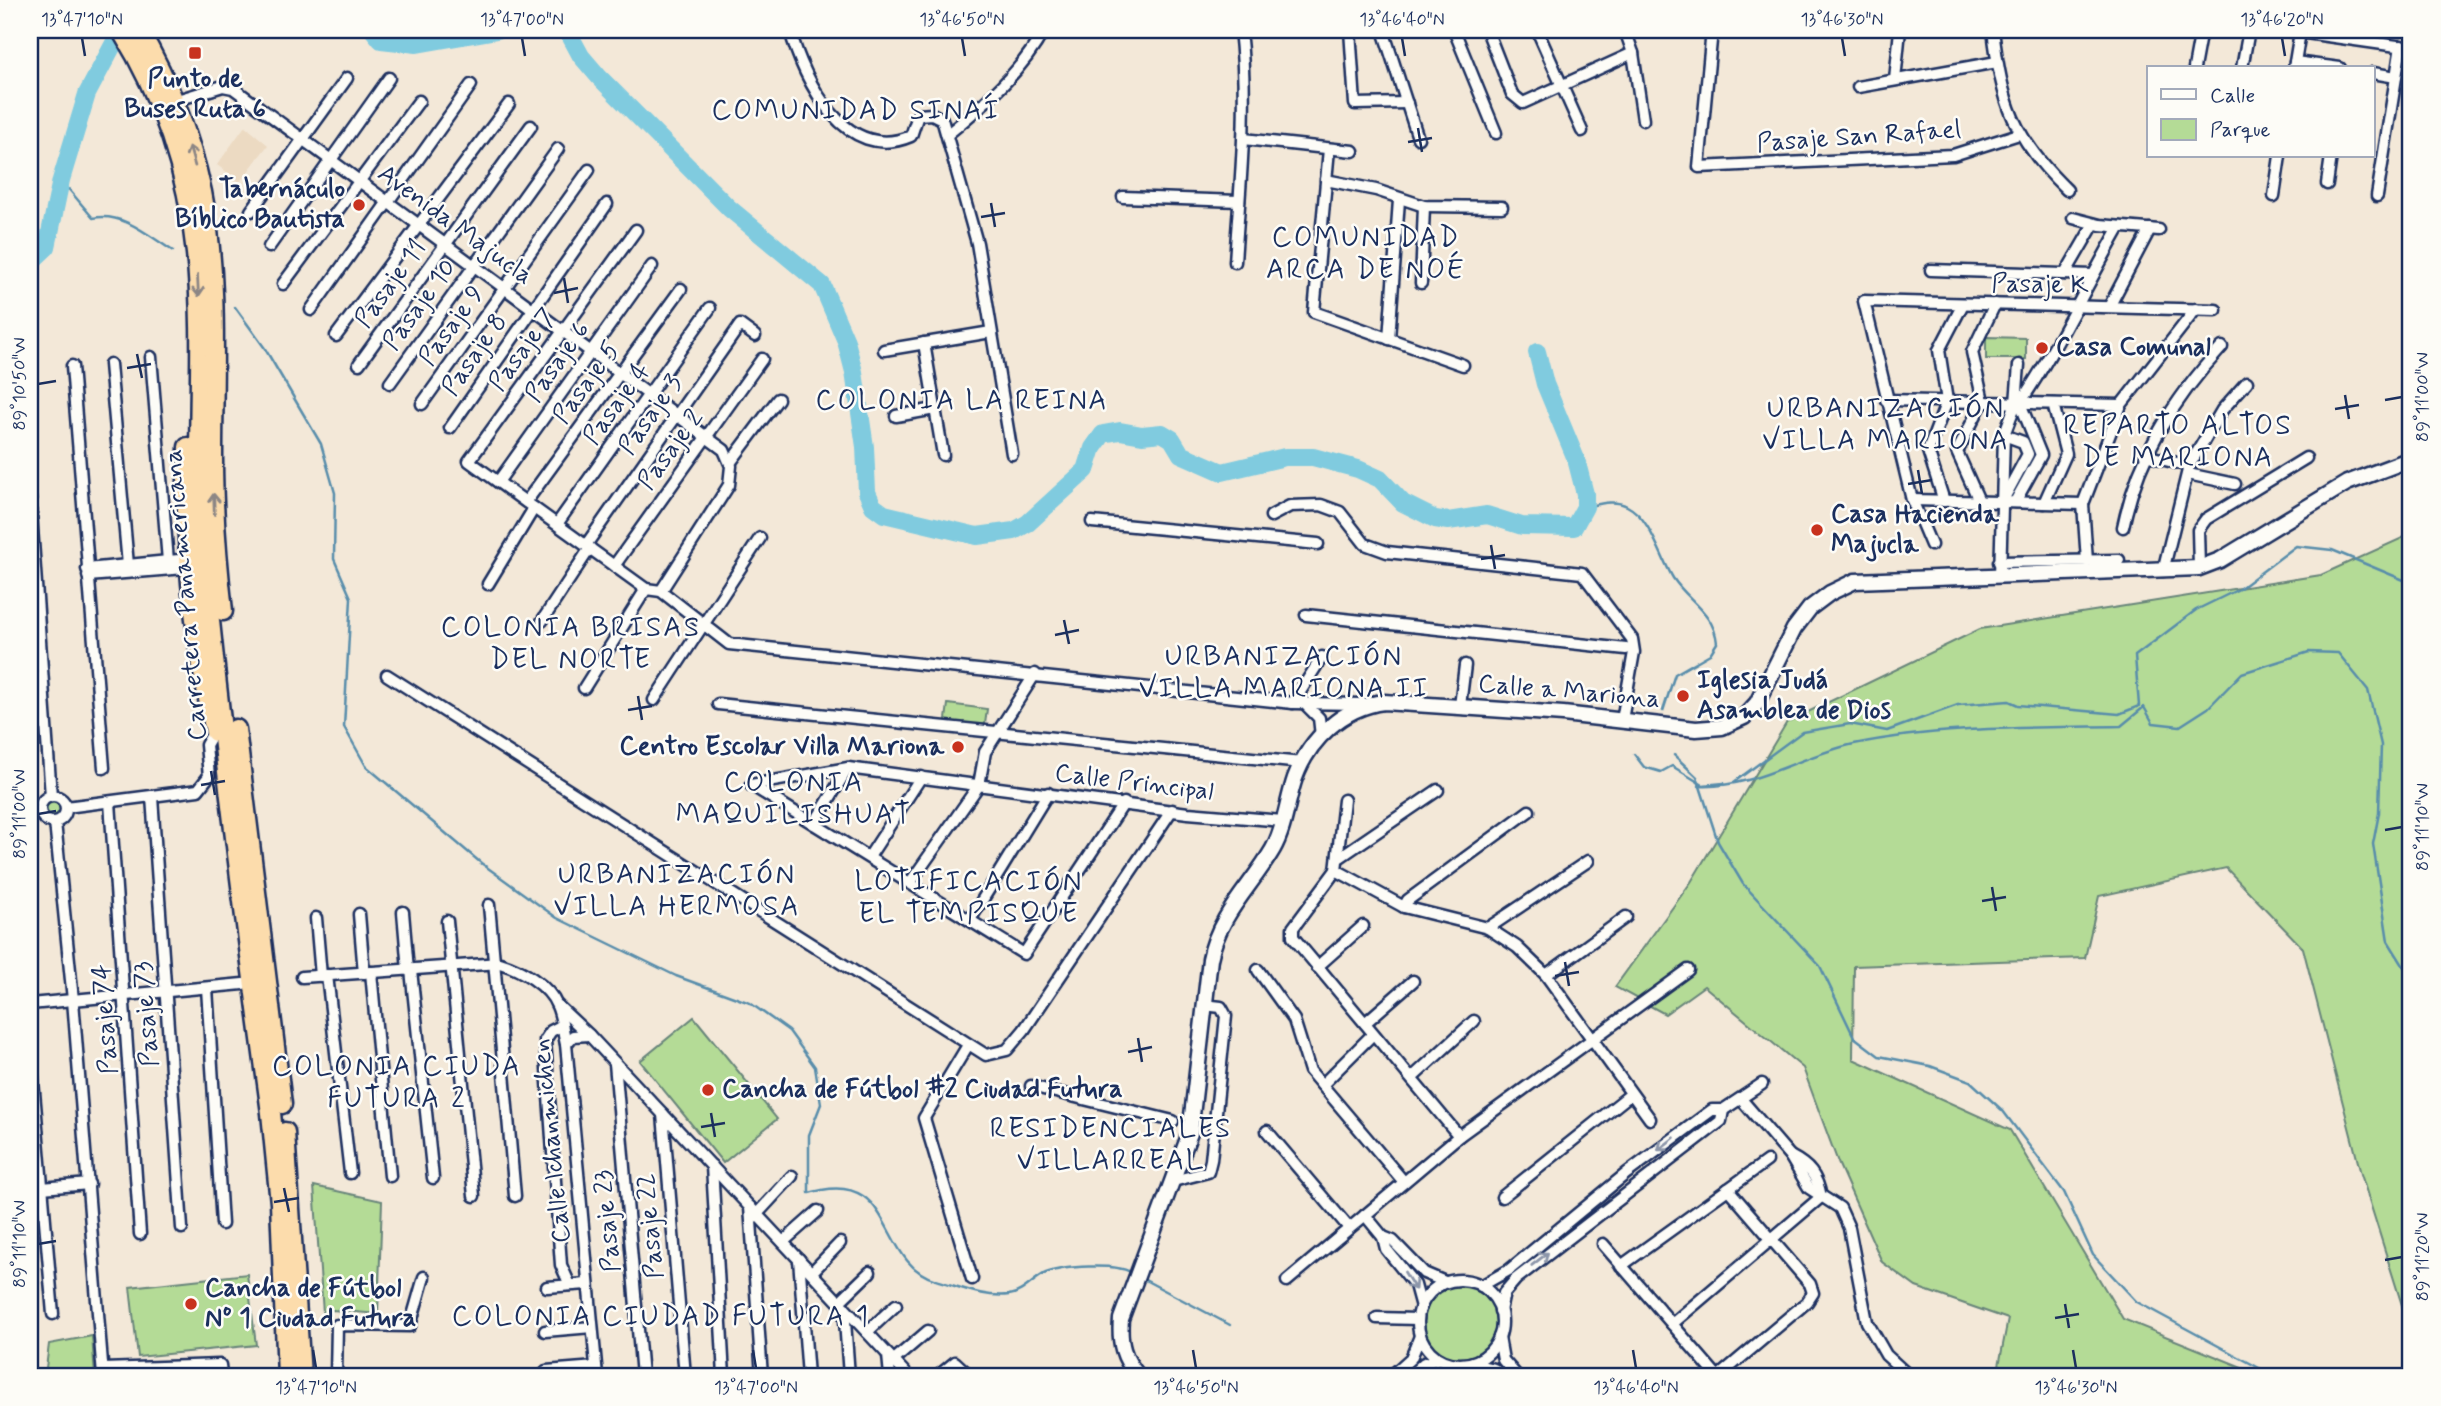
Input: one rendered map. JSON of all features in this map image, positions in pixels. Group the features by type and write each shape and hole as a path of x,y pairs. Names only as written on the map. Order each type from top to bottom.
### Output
{"highway":[{"name":"Carretera Panamericana","path":"121,30 167,99 193,228 199,292 200,512 274,1140 287,1376"},
{"name":"Carretera Panamericana","path":"139,30 198,177 209,244 213,305 213,479 218,574 289,1162 301,1376"},
{"path":"199,360 188,442 186,486 190,565 207,696 231,790"}],"main road":[{"name":"Calle a Mariona","path":"1139,1376 1125,1360 1120,1331 1121,1319 1190,1133 1204,1005 1217,932 1278,841 1302,763 1321,736 1339,719 1372,704 1460,706 1696,729 1735,723 1757,703 1799,621 1810,608 1830,593 1855,581 1999,569 2163,571 2199,568 2220,560 2347,483 2411,459"}],"street":[{"path":"790,30 815,90 838,123 862,138 895,143 911,136 918,115 924,113 942,119 977,243 1012,454"},
{"path":"948,134 990,99 1025,61 1044,30"},
{"path":"1235,262 1244,139 1245,72 1240,30"},
{"path":"1350,30 1355,104 1407,103"},
{"path":"1383,30 1418,138"},
{"path":"1454,30 1496,133"},
{"path":"1487,30 1511,94 1519,102 1528,103 1633,53"},
{"path":"1537,30 1582,131"},
{"path":"1625,30 1633,53 1643,120"},
{"name":"Pasaje San Rafael","path":"1712,30 1699,167 1953,155 2020,134"},
{"path":"1895,80 1900,30"},
{"path":"1993,30 1997,62 2012,121 2043,167 2067,190"},
{"path":"2194,66 2201,30"},
{"path":"2242,66 2249,30"},
{"path":"2285,30 2406,47 2396,77 2377,196"},
{"path":"2294,65 2300,32"},
{"path":"1858,87 1997,62"},
{"path":"2374,73 2396,77"},
{"path":"251,211 346,78"},
{"path":"269,247 389,78"},
{"path":"311,310 471,85"},
{"name":"Avenida Majucla","path":"167,99 228,86 724,450 730,463"},
{"path":"283,284 419,101"},
{"path":"336,336 509,104"},
{"name":"Pasaje 11","path":"359,364 531,126"},
{"path":"1244,139 1353,151"},
{"name":"Pasaje 10","path":"390,383 558,149"},
{"path":"1329,149 1314,312 1463,365"},
{"path":"2274,195 2280,158"},
{"path":"2327,184 2331,158"},
{"name":"Pasaje 9","path":"422,404 589,170"},
{"path":"1326,180 1376,190 1399,200 1424,206 1502,207"},
{"path":"1122,197 1239,201"},
{"path":"1389,339 1399,200"},
{"name":"Pasaje 8","path":"450,428 607,204"},
{"path":"1421,283 1424,206"},
{"path":"2073,218 2094,224 2154,229 2109,307"},
{"path":"2064,274 2094,224"},
{"path":"2119,560 1999,569 2004,435 2018,403 2052,356 2075,306 2120,227"},
{"name":"Pasaje 7","path":"498,482 469,461 636,230"},
{"name":"Pasaje 6","path":"498,482 652,265"},
{"path":"1931,270 2093,275"},
{"name":"Pasaje 5","path":"530,505 681,289"},
{"name":"Pasaje K","path":"1886,400 1864,301 2216,310"},
{"path":"1944,501 1928,451 1947,401 1939,351 1962,304"},
{"path":"1980,503 1957,452 1983,401 1972,352 1994,304"},
{"name":"Pasaje 4","path":"557,524 710,309"},
{"path":"2087,561 2082,504 2121,405 2196,310"},
{"name":"Pasaje 3","path":"588,547 740,325 755,336"},
{"path":"884,350 991,332"},
{"path":"924,343 943,455"},
{"path":"2123,527 2133,485 2146,455 2183,391 2222,347"},
{"path":"151,357 168,561"},
{"name":"Pasaje 2","path":"614,566 762,359"},
{"path":"110,364 128,565"},
{"path":"2015,502 2041,455 2018,403 2019,365"},
{"path":"72,366 104,768"},
{"path":"2163,571 2189,470 2222,410 2247,382"},
{"path":"661,591 729,485 730,463 778,399"},
{"path":"1931,545 1912,500 1886,400 2121,405"},
{"path":"2044,503 2066,454 2053,404"},
{"path":"896,416 935,410"},
{"path":"2001,503 2028,454 2023,442 2004,435"},
{"path":"2146,455 2235,484"},
{"path":"2199,568 2198,530 2206,519 2305,458"},
{"path":"498,482 646,589 661,591 729,644 1298,703 1372,704"},
{"path":"30,499 35,613 51,796"},
{"path":"1912,500 2082,504"},
{"path":"488,584 530,505"},
{"path":"1271,516 1290,506 1321,505 1340,512 1351,530 1365,544 1387,552 1582,573 1632,639 1634,652 1622,720"},
{"path":"1092,522 1318,544"},
{"path":"654,700 760,538"},
{"path":"542,621 588,547"},
{"path":"87,572 168,561 190,565"},
{"path":"87,572 185,568 190,565"},
{"path":"584,688 646,589"},
{"path":"1306,615 1626,649"},
{"path":"1298,703 1322,657"},
{"path":"1460,706 1465,665"},
{"path":"910,883 979,785 985,752 1035,674"},
{"path":"387,675 986,1055 1007,1050 1024,1030 1171,810"},
{"path":"1298,703 1319,718 1321,736"},
{"path":"718,704 1302,763"},
{"path":"66,807 194,792 209,776 206,746 215,731"},
{"path":"848,768 814,824 1024,954 1124,803"},
{"name":"Calle Principal","path":"814,824 751,785 848,768 1171,810 1283,821"},
{"path":"869,857 921,777"},
{"path":"1340,857 1437,790"},
{"path":"970,920 1048,793"},
{"path":"51,796 59,797 66,807 64,815 55,822 43,817 35,809 51,796"},
{"name":"Pasaje 73","path":"152,797 181,1228"},
{"path":"1344,800 1340,857 1336,870 1293,928 1299,946 1413,1077 1459,1136"},
{"name":"Pasaje 74","path":"110,802 126,995 140,1234"},
{"path":"1404,908 1408,900 1529,811"},
{"path":"55,822 73,1000 103,1373 221,1371"},
{"path":"1488,928 1588,861"},
{"path":"1336,870 1404,908 1488,928 1517,947 1546,975 1650,1119"},
{"path":"489,905 515,1196"},
{"path":"403,912 433,1178"},
{"path":"359,914 390,1176"},
{"path":"1546,975 1626,917"},
{"path":"316,918 350,1173"},
{"path":"447,921 474,1196"},
{"path":"1317,967 1363,926"},
{"name":"Calle Ichanmichen","path":"302,977 493,964 517,968 550,995 557,1005 566,1044 596,1371"},
{"path":"1258,970 1294,1020 1308,1066 1404,1182"},
{"path":"1287,1281 1459,1136 1688,970"},
{"path":"1365,1023 1413,981"},
{"path":"30,1004 243,984"},
{"path":"207,988 222,1224"},
{"path":"557,1005 589,1035 908,1376"},
{"path":"1173,1181 1208,1172 1211,1160 1226,1016 1221,1007 1204,1005"},
{"path":"1413,1077 1474,1021"},
{"path":"561,1026 551,1031 545,1040 545,1082 561,1265 570,1285"},
{"path":"1322,1084 1373,1034"},
{"path":"566,1044 573,1036 589,1035"},
{"path":"30,1045 54,1314"},
{"path":"968,1045 924,1118 972,1279"},
{"name":"Pasaje 23","path":"615,1063 642,1376"},
{"path":"1481,1286 1509,1270 1627,1172 1712,1110 1723,1110 1762,1084"},
{"path":"1031,1086 1173,1121"},
{"path":"1502,1198 1631,1094"},
{"path":"1741,1099 1790,1156 1805,1164 1818,1179 1821,1197"},
{"path":"1517,1376 1503,1360 1499,1337 1504,1293 1516,1279 1721,1121 1723,1110"},
{"name":"Pasaje 22","path":"663,1114 685,1376"},
{"path":"1268,1131 1349,1228"},
{"path":"1621,1266 1767,1161"},
{"path":"712,1166 724,1376"},
{"path":"754,1210 792,1176"},
{"path":"30,1189 89,1184"},
{"path":"1602,1244 1718,1376 1807,1302 1813,1293 1810,1284 1728,1189"},
{"path":"1672,1324 1821,1197"},
{"path":"1821,1197 1834,1202 1844,1216 1864,1312 1875,1338 1886,1355 1909,1376"},
{"path":"754,1210 762,1376"},
{"path":"783,1242 818,1211"},
{"path":"1365,1215 1383,1237 1386,1249 1415,1286 1421,1307"},
{"path":"1383,1237 1393,1241 1424,1273 1445,1283"},
{"path":"812,1272 840,1243"},
{"path":"799,1259 808,1376"},
{"path":"849,1376 841,1304 870,1272"},
{"path":"336,1376 337,1325 410,1326 424,1277"},
{"path":"1500,1311 1493,1297 1481,1286 1465,1280 1445,1283 1428,1294 1418,1319 1420,1336 1429,1351 1439,1359 1455,1364 1487,1366 1500,1376"},
{"path":"547,1287 587,1284"},
{"path":"867,1332 897,1305"},
{"path":"1377,1318 1418,1319"},
{"path":"545,1331 592,1327"},
{"path":"891,1358 928,1331"},
{"path":"1391,1376 1412,1356 1420,1336"},
{"path":"1469,1363 1489,1353 1499,1337"},
{"path":"890,1376 891,1358"},
{"path":"1410,1376 1424,1363 1439,1359"},
{"path":"938,1376 955,1362 970,1376"},
{"path":"546,1371 596,1371"}],"shaded area":[{"path":"245,126 268,145 240,182 217,165"}],"green space":[{"path":"1986,337 2026,338 2026,359 1986,359"},
{"path":"2411,534 2411,1334 2361,1174 2303,948 2226,868 2099,896 2085,958 1854,966 1853,1059 2010,1130 2123,1319 2264,1376 1997,1376 2008,1319 1916,1287 1882,1262 1839,1165 1803,1068 1704,986 1665,1014 1615,987 1691,882 1787,722 1980,629 2321,575"},
{"path":"948,704 987,709 984,732 945,727"},
{"path":"53,800 59,803 62,809 59,815 53,818 47,815 44,809 47,803"},
{"name":"Cancha de Fútbol #2 Ciudad Futura","path":"694,1017 777,1119 723,1163 640,1061"},
{"path":"314,1186 382,1201 378,1314 332,1310 323,1313"},
{"name":"Cancha de Fútbol Nº 1 Ciudad Futura","path":"247,1274 256,1345 138,1357 130,1287"},
{"path":"1460,1285 1474,1288 1486,1296 1494,1308 1497,1322 1494,1336 1486,1348 1474,1356 1460,1359 1446,1356 1434,1348 1426,1336 1423,1322 1426,1308 1434,1296 1446,1288"},
{"path":"92,1336 95,1376 45,1376 49,1344"}],"waterway":[{"path":"30,263 47,247 61,180 87,94 121,30"},
{"path":"373,30 381,40 417,44 497,30"},
{"path":"567,30 581,56 599,77 729,208 822,285 846,341 854,372 865,447 867,492 873,506 884,514 977,536 1014,531 1028,523 1086,470 1093,448 1103,434 1120,431 1142,435 1162,433 1172,439 1181,454 1222,472 1285,457 1313,457 1358,469 1380,479 1403,503 1435,519 1448,521 1487,515 1522,526 1574,527 1585,507 1585,494 1576,459 1545,384 1537,352"},
{"path":"61,180 93,218 115,218 125,222 173,251"},
{"path":"235,307 264,347 321,444 335,493 334,559 351,598 344,727 366,766 481,863 557,918 676,976 750,1003 789,1031 815,1067 821,1104 809,1135 809,1193 837,1188 858,1193 872,1204 903,1255 917,1270 963,1289 1000,1296 1014,1294 1046,1273 1064,1269 1113,1267 1131,1272"},
{"path":"1585,507 1617,503 1635,512 1649,529 1673,578 1706,615 1715,632 1717,643 1710,654 1675,674 1663,711"},
{"path":"1734,782 1802,732 1850,724 1887,731 1958,705 2009,701 2018,705 2119,714 2139,706 2135,656 2196,610 2239,589 2296,546 2332,550 2411,583"},
{"path":"1699,786 1739,782 1834,749 1887,738 1987,729 2121,726 2144,707 2153,723 2180,726 2208,708 2242,673 2309,652 2338,653 2368,690 2381,745 2379,813 2373,844 2388,941 2411,978"},
{"path":"1634,754 1644,767 1661,772 1672,766 1703,785 1724,783"},
{"path":"1674,755 1697,777 1718,842 1743,884 1820,966 1854,1037 1879,1056 1930,1066 1970,1081 2003,1111 2064,1192 2093,1255 2137,1302 2274,1376"},
{"path":"1143,1279 1230,1325"}],"place":[{"name":"Punto de Buses Ruta 6","path":"195,53"},
{"name":"Tabernáculo Bíblico Bautista","path":"359,205"},
{"name":"Casa Comunal","path":"2042,348"},
{"name":"Casa Hacienda Majucla","path":"1817,530"},
{"name":"Iglesia Judá Asamblea de Dios","path":"1683,696"},
{"name":"Centro Escolar Villa Mariona","path":"958,747"},
{"name":"Cancha de Fútbol #2 Ciudad Futura","path":"708,1090"},
{"name":"Cancha de Fútbol Nº 1 Ciudad Futura","path":"191,1304"}],"district":[{"name":"COMUNIDAD SINAÍ","path":"856,111"},
{"name":"COMUNIDAD ARCA DE NOÉ","path":"1366,254"},
{"name":"COLONIA LA REINA","path":"962,401"},
{"name":"URBANIZACIÓN VILLA MARIONA","path":"1886,425"},
{"name":"REPARTO ALTOS DE MARIONA","path":"2178,442"},
{"name":"COLONIA BRISAS DEL NORTE","path":"571,644"},
{"name":"URBANIZACIÓN VILLA MARIONA II","path":"1284,673"},
{"name":"COLONIA MAQUILISHUAT","path":"794,799"},
{"name":"URBANIZACIÓN VILLA HERMOSA","path":"677,891"},
{"name":"LOTIFICACIÓN EL TEMPISQUE","path":"969,898"},
{"name":"COLONIA CIUDA FUTURA 2","path":"397,1083"},
{"name":"RESIDENCIALES VILLARREAL","path":"1111,1145"},
{"name":"COLONIA CIUDAD FUTURA 1","path":"661,1317"}]}
